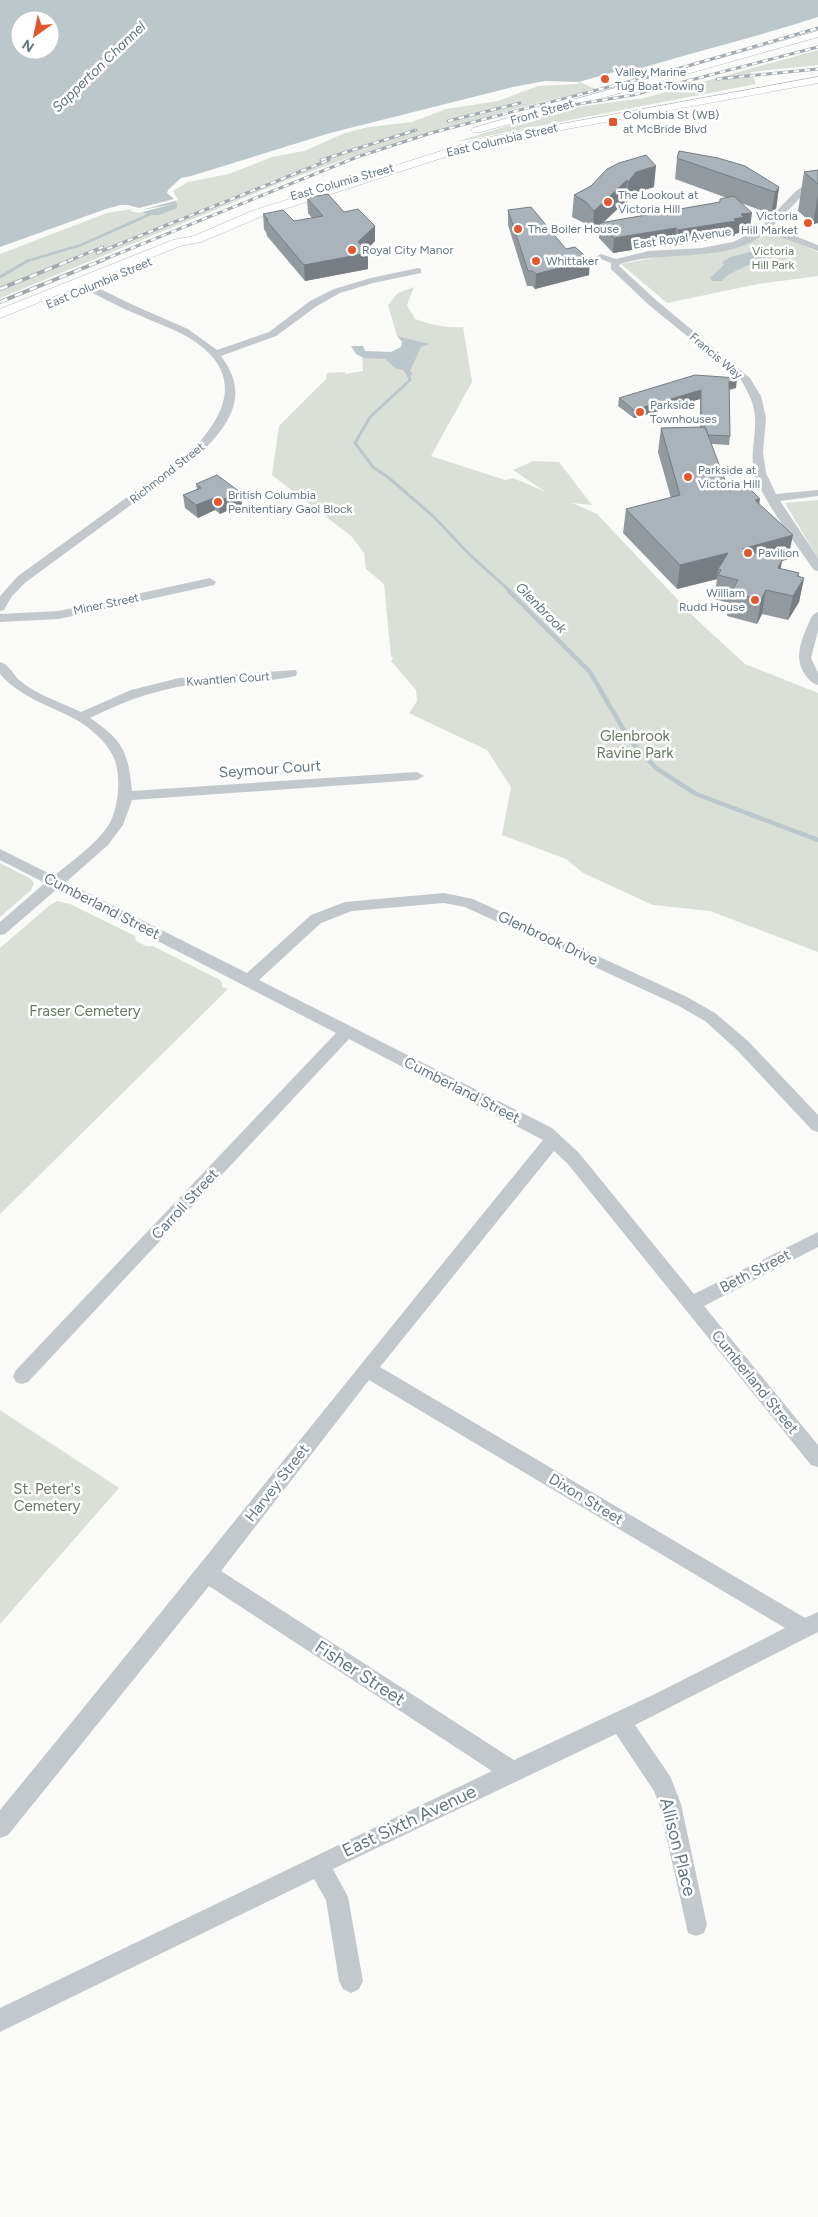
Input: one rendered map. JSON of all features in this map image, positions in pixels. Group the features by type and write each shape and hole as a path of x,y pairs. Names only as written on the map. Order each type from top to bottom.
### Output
{"main road":[{"name":"Front Street","path":"470,133 818,34"},
{"name":"East Columbia Street","path":"0,314 186,247 197,239 256,214 483,142 528,132 818,79"},
{"path":"318,186 401,155"},
{"name":"East Columia Street","path":"256,214 267,206 318,186 431,157"},
{"path":"273,209 291,200 333,185 370,166"},
{"name":"East Columbia Street","path":"0,325 84,284"}],"street":[{"name":"East Royal Avenue","path":"616,262 663,252 732,246 752,238 765,228 797,193 818,180"},
{"path":"765,228 818,248"},
{"path":"601,257 616,262"},
{"name":"Francis Way","path":"616,262 614,267 635,286 745,378 756,396 761,418 757,452 760,473 772,498 818,567"},
{"path":"216,354 243,346 280,330 302,311 328,295 352,286 418,271"},
{"name":"Richmond Street","path":"0,607 7,594 22,579 188,458 213,437 225,419 232,393 231,383 226,370 216,354 198,339 136,311 84,284"},
{"path":"772,498 818,493"},
{"name":"Miner Street","path":"0,618 59,615 210,582"},
{"path":"818,616 808,641 804,663 810,674 818,681"},
{"path":"0,666 13,681 26,691 81,717 102,732 119,753 122,761 126,796 116,825 103,842 58,883 0,930"},
{"name":"Kwantlen Court","path":"81,717 107,704 149,688 194,680 270,677 291,674"},
{"name":"Seymour Court","path":"126,796 417,776"},
{"name":"Cumberland Street","path":"0,854 538,1128 554,1139 572,1158 818,1459"},
{"name":"Glenbrook Drive","path":"249,980 316,919 333,911 350,906 422,899 444,898 468,903 492,912 658,990 710,1017 742,1045 818,1126"},
{"name":"Carroll Street","path":"22,1376 347,1031"},
{"name":"Harvey Street","path":"0,1827 554,1139"},
{"name":"Beth Street","path":"691,1304 818,1239"},
{"name":"Dixon Street","path":"367,1369 811,1626"},
{"name":"Fisher Street","path":"206,1573 513,1772"},
{"name":"East Sixth Avenue","path":"0,2019 620,1721 811,1626"},
{"name":"Allison Place","path":"620,1721 662,1784 670,1804 696,1925"},
{"path":"318,1865 337,1897 350,1981"}],"green space":[{"path":"818,50 818,65 751,72 756,84 456,142 538,116 570,108 644,98"},
{"path":"580,82 595,89 518,108 345,159 290,179 0,298 0,251 120,208 135,208 148,215 159,215 174,204 170,191 189,180 344,133 529,86"},
{"name":"Victoria Hill Park","path":"769,233 782,236 818,252 818,276 758,284 667,303 621,264 736,246 758,239"},
{"name":"Glenbrook Ravine Park","path":"414,287 407,305 415,319 439,326 463,327 472,382 431,456 505,480 513,478 546,492 513,470 533,461 559,462 592,505 572,503 597,514 696,619 745,664 818,693 818,952 710,911 653,905 583,873 566,859 502,835 511,787 487,750 409,713 417,701 416,690 391,661 393,658 391,656 384,584 366,569 364,553 351,536 272,475 279,426 326,379 327,373 345,372 345,374 363,371 362,353 409,351 408,340 397,336 388,305 398,293"},
{"path":"818,500 818,557 817,557 785,503"},
{"path":"0,863 31,879 34,883 31,890 0,917"},
{"name":"Fraser Cemetery","path":"57,901 70,904 135,936 136,941 146,946 153,946 220,980 222,987 228,989 0,1214 0,948"},
{"name":"St. Peter's Cemetery","path":"0,1410 119,1488 0,1624"}],"water":[{"name":"Sapperton Channel","path":"0,0 818,0 818,17 746,39 625,73 614,72 575,83 539,84 464,105 344,133 189,180 171,191 177,208 159,215 148,215 135,208 120,208 0,251"},
{"path":"761,249 780,251 736,271 722,281 713,281 710,278 724,265 722,262 731,257"},
{"path":"397,336 429,344 421,347 410,371 413,375 408,376 403,370 395,368 385,359 364,358 356,354 351,346 363,346 365,351 391,352 401,347 402,342"}],"pier":[{"path":"545,81 580,82 577,84 538,86 498,101 446,109 412,122 369,127 345,133 304,151 272,157 229,174 188,182 173,191 178,200 142,210 174,204 138,213 130,211 132,209 107,213 0,254 0,247 103,210 120,205 139,208 174,199 167,193 168,190 181,178 330,133 513,87"}],"building":[{"path":"679,151 718,158 745,166 779,187 775,192 677,158"},
{"path":"646,155 656,166 636,172 628,182 627,180 594,211 586,202 574,195 591,186 607,169 619,163"},
{"path":"818,170 818,184 804,172"},
{"path":"328,194 344,212 358,209 375,226 358,242 368,253 304,265 263,214 283,210 294,221 323,216 307,198"},
{"path":"734,196 752,213 741,214 744,217 734,219 736,221 614,238 600,223 720,202 720,199"},
{"path":"531,207 566,249 575,247 590,260 536,274 533,271 528,271 508,210"},
{"name":"Parkside Townhouses","path":"695,375 737,378 729,382 730,436 708,435 705,427 701,427 701,390 634,410 619,398"},
{"path":"705,427 729,491 747,486 760,499 755,500 793,535 742,549 782,560 778,568 799,573 797,576 804,578 793,596 766,590 761,600 731,592 738,580 718,575 721,570 718,569 728,553 680,565 626,509 680,495 661,428"},
{"path":"217,475 240,492 219,501 214,498 196,505 183,495 201,488 196,484"}],"waterway":[{"path":"28,261 81,245 155,212"},
{"path":"0,277 28,261"},
{"name":"Glenbrook","path":"407,370 410,380 370,417 355,443 373,467 389,478 433,516 470,555 511,592"},
{"name":"Glenbrook","path":"509,591 590,672 629,739 656,768 696,794 818,840"}],"railway":[{"path":"100,261 357,157 431,133 670,71 818,28"},
{"path":"548,109 633,95 818,47"},
{"path":"717,79 818,69"},
{"path":"448,121 520,103"},
{"path":"321,160 416,130"},
{"path":"97,253 329,160"},
{"path":"68,261 103,247"},
{"path":"0,289 71,260"},
{"path":"0,302 103,260"}],"place":[{"name":"Valley Marine Tug Boat Towing","path":"605,79"},
{"name":"Columbia St (WB) at McBride Blvd","path":"613,122"},
{"name":"The Lookout at Victoria Hill","path":"608,202"},
{"name":"Victoria Hill Market","path":"808,223"},
{"name":"The Boiler House","path":"518,229"},
{"name":"Royal City Manor","path":"352,250"},
{"name":"Whittaker","path":"536,261"},
{"name":"Parkside Townhouses","path":"640,412"},
{"name":"Parkside at Victoria Hill","path":"688,477"},
{"name":"British Columbia Penitentiary Gaol Block","path":"218,502"},
{"name":"Pavilion","path":"748,553"},
{"name":"William Rudd House","path":"755,600"}]}
